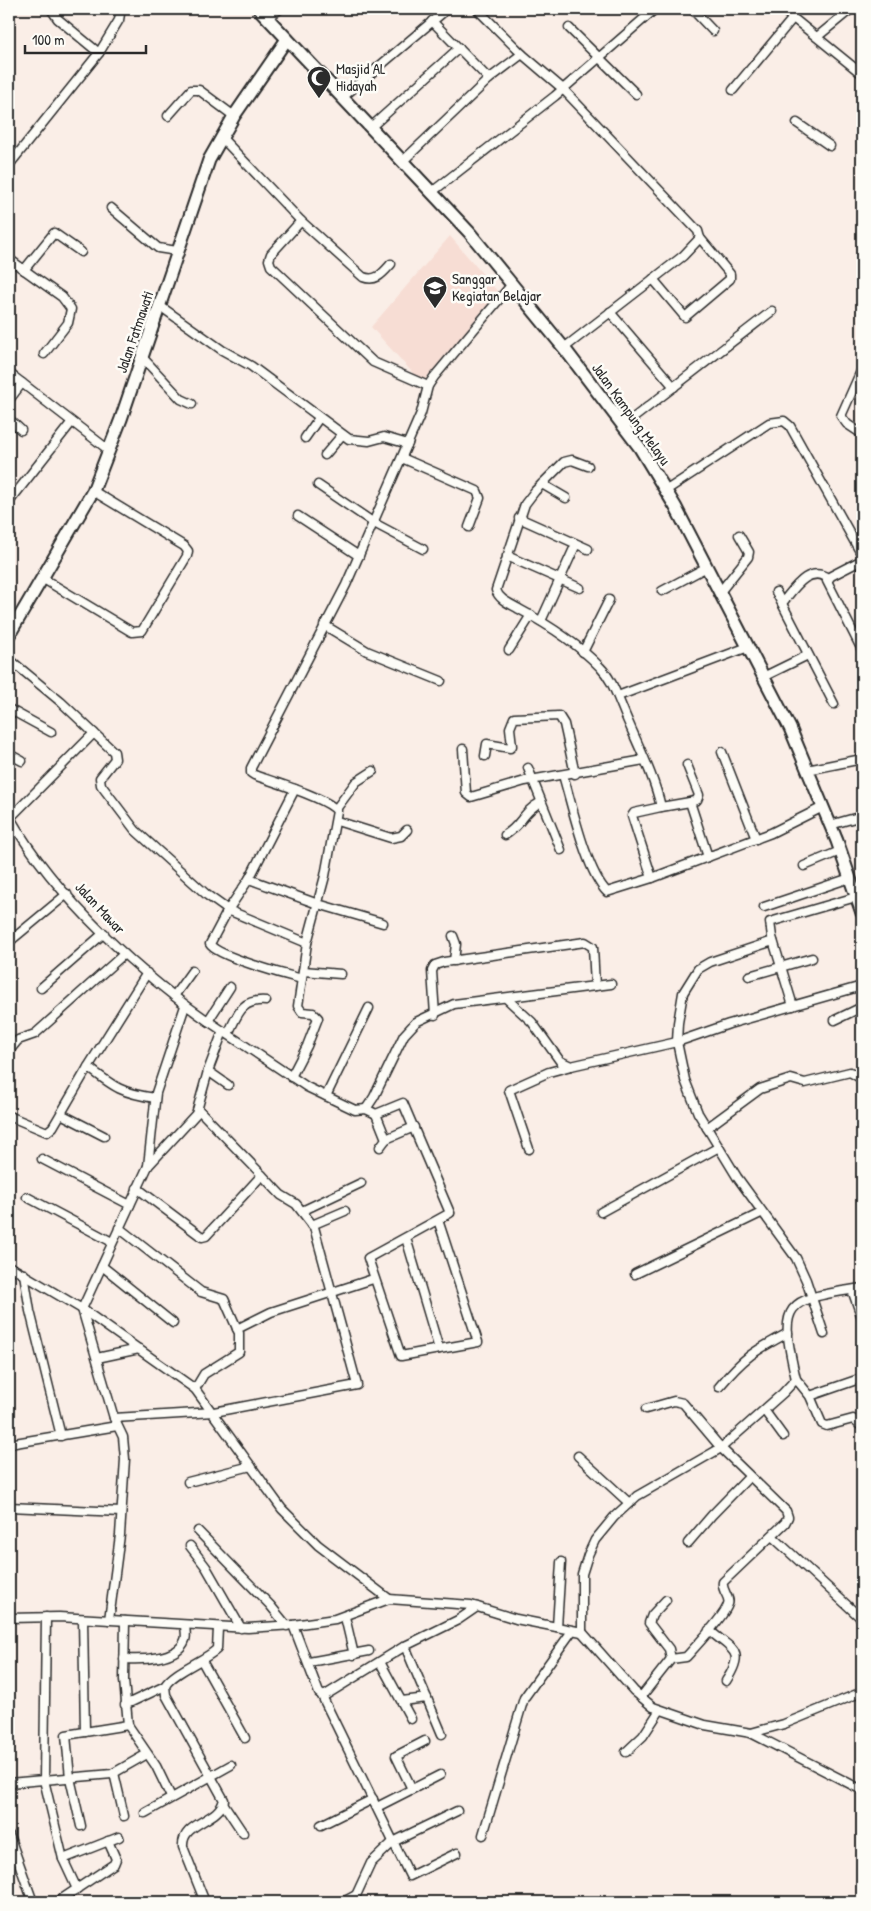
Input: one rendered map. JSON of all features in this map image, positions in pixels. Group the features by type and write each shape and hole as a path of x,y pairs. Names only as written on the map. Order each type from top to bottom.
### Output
{"main road":[{"name":"Jalan Kampung Melayu","path":"259,9 404,160 469,232 564,348 640,448 708,567 790,728 823,807 862,913"},
{"name":"Jalan Fatmawati","path":"9,635 94,491 110,451 160,306 204,171 234,116 287,39"}],"street":[{"path":"51,9 58,19 99,53"},
{"path":"9,165 99,53 119,20 120,14 117,9"},
{"path":"267,18 280,9"},
{"path":"343,98 446,9"},
{"path":"477,9 522,54 563,89 698,231 700,238 730,274 730,279 722,288 685,317 653,279"},
{"path":"432,192 563,89 655,9"},
{"path":"692,9 713,31"},
{"path":"782,9 862,74"},
{"path":"817,37 850,9"},
{"path":"733,90 793,18"},
{"path":"432,21 489,79"},
{"path":"569,28 636,94"},
{"path":"371,126 459,48"},
{"path":"404,160 489,79 522,54"},
{"path":"168,116 190,90 199,90 234,116"},
{"path":"797,123 830,146"},
{"path":"221,137 301,222 363,277 369,280 379,277 391,264"},
{"path":"111,208 158,248 177,251"},
{"path":"301,222 271,254 269,260 271,266 373,362 428,386"},
{"path":"24,270 54,233 81,252"},
{"path":"564,348 683,256 700,238"},
{"path":"9,258 67,302 71,309 68,323 44,354"},
{"path":"336,809 294,788 254,775 251,768 359,556 421,413 428,386 512,284"},
{"path":"160,306 222,350 251,366 349,440 361,441 384,437 408,444"},
{"path":"623,426 772,311"},
{"path":"610,312 674,387"},
{"path":"142,357 181,399 192,404"},
{"path":"862,369 841,416 847,424 862,434"},
{"path":"9,373 71,423 110,451"},
{"path":"9,400 22,383"},
{"path":"304,438 319,418"},
{"path":"9,419 21,430"},
{"path":"665,490 769,423 784,421 790,426 859,539 862,556"},
{"path":"9,502 71,423"},
{"path":"324,455 342,435"},
{"path":"402,458 477,491 480,498 469,527"},
{"path":"588,466 569,460 530,497 519,518 496,590 498,595 541,621 601,668 618,696 661,807"},
{"path":"318,484 374,523 423,549"},
{"path":"542,484 566,498"},
{"path":"42,578 137,633 142,631 187,556 188,551 184,546 94,491"},
{"path":"298,516 359,556"},
{"path":"519,518 588,549"},
{"path":"720,592 748,557 748,552 739,535"},
{"path":"541,621 576,544"},
{"path":"507,556 580,588"},
{"path":"828,578 862,560"},
{"path":"662,591 708,567"},
{"path":"782,603 808,575 818,573 828,578"},
{"path":"828,578 827,581 862,650"},
{"path":"776,592 834,704"},
{"path":"583,652 609,600"},
{"path":"509,650 531,615"},
{"path":"324,625 367,651 442,681"},
{"path":"618,696 748,647"},
{"path":"763,677 808,655"},
{"path":"9,659 61,702 115,754 113,762 100,778 102,788 136,830 206,895 228,910 306,943"},
{"path":"9,709 51,732"},
{"path":"485,756 488,744 510,748 512,746 510,728 514,718 559,716 564,724 576,774"},
{"path":"9,817 94,733"},
{"path":"463,749 466,793 469,796 533,779 576,774 644,760"},
{"path":"722,752 756,839"},
{"path":"9,754 22,761"},
{"path":"807,770 862,759"},
{"path":"652,878 632,816 635,813 697,800 699,795 687,765"},
{"path":"528,768 561,850"},
{"path":"291,1077 307,1046 318,1018 314,1013 300,1009 302,975 306,943 318,904 337,821 336,809 356,782 373,771"},
{"path":"563,775 589,859 607,892 612,892 708,858 756,839 823,807"},
{"path":"294,788 249,879 228,910 211,941 212,948 273,972 302,975 341,974"},
{"path":"505,835 516,826 526,811 541,802"},
{"path":"690,802 708,858"},
{"path":"830,825 862,816"},
{"name":"Jalan Mawar","path":"9,817 32,851 67,894 124,954 185,1006 291,1077 355,1110 366,1109 376,1114"},
{"path":"337,821 391,838 401,836 407,830"},
{"path":"804,866 840,851"},
{"path":"764,907 850,878"},
{"path":"249,879 318,904 383,923"},
{"path":"9,942 67,894"},
{"path":"794,1006 780,967 770,924 774,919 811,911 856,897"},
{"path":"41,988 104,933"},
{"path":"453,936 456,944 454,961"},
{"path":"773,941 710,962 698,969 683,993 677,1042 685,1080 698,1113 762,1213 796,1258 812,1297 824,1334"},
{"path":"435,1015 431,979 433,967 454,961 585,942 593,947 595,986"},
{"path":"9,1051 18,1040 34,1034 124,954"},
{"path":"749,976 812,958"},
{"path":"174,996 192,971"},
{"path":"9,1116 46,1132 53,1127 147,973"},
{"path":"366,1109 374,1097 408,1029 416,1022 435,1015 454,1004 507,999 611,984"},
{"path":"529,1149 508,1090 557,1070 677,1042 729,1024 862,986"},
{"path":"208,1021 230,988"},
{"path":"507,999 532,1022 560,1061 571,1066"},
{"path":"109,1620 125,1459 123,1437 114,1418 82,1309 148,1166 188,1123 198,1109 208,1071 226,1032 243,1006 256,1000 266,1001"},
{"path":"148,1166 155,1098 185,1006"},
{"path":"326,1096 368,1008"},
{"path":"835,1020 862,1008"},
{"path":"557,1070 560,1061"},
{"path":"88,1067 116,1088 133,1095 155,1098"},
{"path":"208,1071 228,1085"},
{"path":"707,1128 760,1089 778,1082 791,1078 805,1083 850,1072 862,1079"},
{"path":"386,1139 376,1114 403,1103 450,1213 368,1258 401,1356 478,1342 438,1220"},
{"path":"114,1418 214,1412 357,1385 312,1225 302,1211 281,1194 198,1109"},
{"path":"61,1114 104,1136"},
{"path":"380,1147 386,1139 414,1127"},
{"path":"601,1212 719,1147"},
{"path":"42,1159 130,1205"},
{"path":"138,1188 202,1237 206,1236 262,1175"},
{"path":"302,1211 361,1183"},
{"path":"27,1196 112,1242"},
{"path":"312,1225 344,1210"},
{"path":"635,1274 762,1213"},
{"path":"119,1228 202,1292 224,1299 241,1338 239,1352 204,1374 195,1389"},
{"path":"406,1238 439,1349"},
{"path":"9,1266 82,1309 195,1389 214,1412 282,1509 318,1545 389,1599"},
{"path":"102,1266 173,1324"},
{"path":"24,1274 30,1311 60,1436"},
{"path":"237,1329 271,1312 373,1279"},
{"path":"862,1288 812,1297 793,1306 788,1315 788,1334 796,1379 810,1396 822,1424 827,1426 853,1419 862,1427"},
{"path":"852,1290 862,1318"},
{"path":"719,1387 738,1364 752,1353 788,1334"},
{"path":"96,1358 139,1349"},
{"path":"810,1396 862,1378"},
{"path":"582,1632 582,1574 594,1540 628,1502 721,1448 796,1379"},
{"path":"641,1697 671,1659 686,1657 709,1630 728,1606 728,1599 723,1589 724,1582 772,1536 787,1520 788,1514 721,1448 684,1403 674,1402 646,1409"},
{"path":"764,1410 783,1436"},
{"path":"9,1444 117,1426"},
{"path":"578,1456 628,1502"},
{"path":"188,1482 251,1466"},
{"path":"688,1543 749,1477"},
{"path":"9,1508 121,1512"},
{"path":"198,1531 290,1626 309,1662 322,1696 410,1876 457,1853"},
{"path":"772,1536 862,1619"},
{"path":"190,1546 206,1567 241,1628"},
{"path":"557,1627 561,1562"},
{"path":"9,1618 46,1617 241,1628 290,1626 344,1617 389,1599 477,1607 516,1618 582,1632 641,1697 660,1710 705,1724 751,1733 862,1790"},
{"path":"666,1600 652,1615 649,1623 669,1649 671,1659"},
{"path":"322,1696 405,1646 458,1620 477,1607"},
{"path":"46,1617 44,1780 63,1859 77,1889"},
{"path":"344,1617 354,1655"},
{"path":"83,1619 85,1732"},
{"path":"125,1621 124,1659 128,1725 156,1766 171,1797"},
{"path":"124,1659 151,1660 179,1648 186,1639 185,1624"},
{"path":"126,1705 164,1686 172,1678 219,1647 218,1628"},
{"path":"709,1630 731,1649 737,1659 737,1664 726,1681"},
{"path":"483,1835 524,1698 572,1631"},
{"path":"405,1646 442,1734"},
{"path":"309,1662 369,1651"},
{"path":"202,1660 245,1738"},
{"path":"380,1662 411,1718"},
{"path":"164,1686 166,1695 211,1775 223,1803 243,1833"},
{"path":"751,1733 784,1724 862,1692"},
{"path":"402,1701 427,1698"},
{"path":"626,1752 643,1736 660,1710"},
{"path":"80,1826 70,1778 66,1736 71,1733 128,1725"},
{"path":"412,1789 396,1756 425,1742"},
{"path":"9,1783 114,1773 147,1754"},
{"path":"145,1813 231,1765"},
{"path":"114,1773 124,1816"},
{"path":"377,1807 440,1775"},
{"path":"321,1825 373,1799"},
{"path":"205,1902 184,1847 183,1838 189,1831 220,1809 223,1803"},
{"path":"353,1902 371,1863 393,1842 457,1811"},
{"path":"9,1835 33,1902"},
{"path":"63,1859 119,1837"},
{"path":"57,1902 115,1862 108,1842"},
{"path":"9,1866 18,1864"},
{"path":"343,1902 358,1894"}],"shaded area":[{"name":"Sanggar Kegiatan Belajar","path":"450,236 498,292 422,383 371,327"}],"place":[{"name":"Masjid AL Hidayah","path":"319,99"},
{"name":"Sanggar Kegiatan Belajar","path":"435,309"}]}
